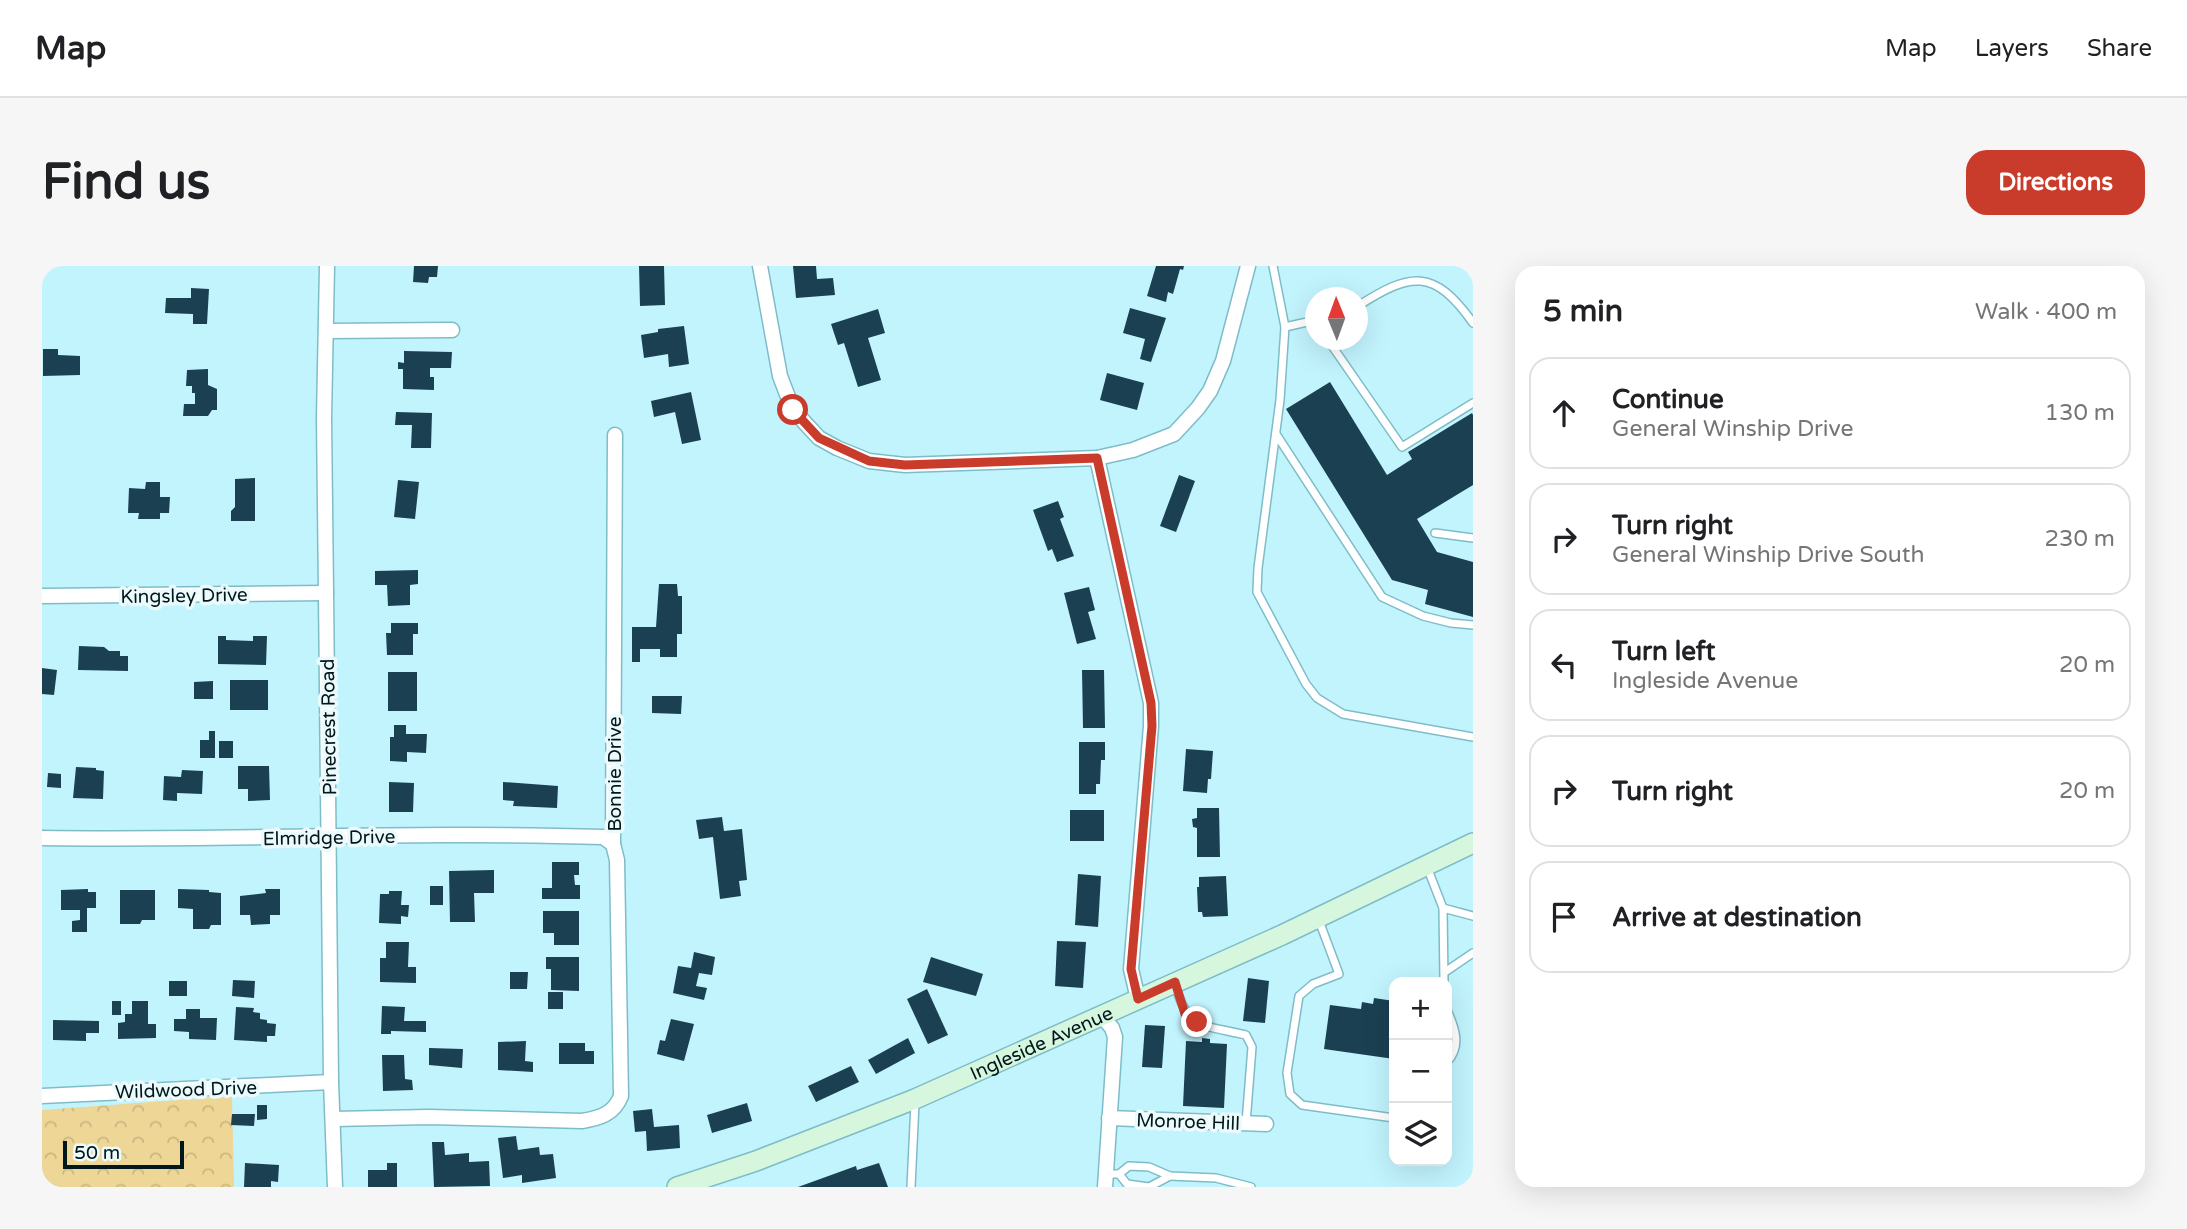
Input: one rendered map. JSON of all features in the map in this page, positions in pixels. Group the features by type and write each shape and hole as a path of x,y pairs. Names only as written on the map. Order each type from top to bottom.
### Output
{"street":[{"name":"Pinecrest Road","path":"327,266 326,593 331,1082 335,1187"},
{"path":"760,266 780,376 793,410 819,438 869,461 905,465 1097,458 1133,450 1174,434 1210,391 1223,361 1248,266"},
{"path":"326,331 452,330"},
{"name":"Bonnie Drive","path":"333,1119 582,1121 598,1119 613,1110 621,1096 617,860 613,844 615,435"},
{"path":"1097,458 1151,703 1152,726 1131,969 1138,999"},
{"name":"Kingsley Drive","path":"42,596 326,593"},
{"name":"Elmridge Drive","path":"42,838 330,838 511,834 603,837 613,844"},
{"name":"Ingleside Avenue","path":"677,1187 756,1161 915,1099 1318,918 1473,844"},
{"path":"1101,1015 1115,1037 1109,1118 1110,1178"},
{"name":"Wildwood Drive","path":"42,1096 331,1082"},
{"name":"Monroe Hill","path":"1109,1118 1266,1124"}],"lane":[{"path":"1273,266 1285,327 1276,433 1258,568 1258,592 1306,684 1317,698 1343,714 1473,737"},
{"path":"1368,300 1395,284 1422,281 1435,285 1457,300 1473,323"},
{"path":"1285,327 1305,323"},
{"path":"1335,350 1402,447 1473,403"},
{"path":"1276,433 1382,597 1423,616 1473,625"},
{"path":"1435,533 1473,538"},
{"path":"1426,866 1443,908 1444,977"},
{"path":"1443,908 1473,916"},
{"path":"1318,918 1339,974 1313,984 1299,996 1287,1073 1290,1094 1303,1105 1389,1118"},
{"path":"1445,972 1473,953"},
{"path":"1175,982 1185,1014 1211,1027 1246,1035 1252,1046 1245,1123"},
{"path":"1452,1020 1457,1031 1452,1056"},
{"path":"911,1187 915,1099"},
{"path":"1110,1178 1129,1166 1149,1167 1170,1176 1216,1178 1251,1187"},
{"path":"1110,1178 1126,1184 1149,1187 1170,1176"}],"green space":[{"path":"232,1096 234,1187 42,1187 42,1110"}],"building":[{"path":"414,266 438,266 437,277 429,277 428,283 413,282"},
{"path":"639,266 664,266 665,305 640,306"},
{"path":"793,266 816,266 817,279 833,278 835,295 796,298"},
{"path":"1156,266 1184,266 1183,270 1180,269 1173,294 1168,292 1166,302 1147,296"},
{"path":"191,288 209,289 207,324 193,324 193,314 165,313 166,298 191,298"},
{"path":"1130,308 1166,318 1151,362 1140,359 1145,339 1123,333"},
{"path":"878,309 885,333 868,338 881,380 858,387 844,343 838,345 831,324"},
{"path":"684,326 689,364 669,367 668,354 644,358 641,335 658,332 658,329"},
{"path":"43,349 58,349 58,355 80,356 80,375 43,376"},
{"path":"404,351 452,352 451,368 430,368 430,377 434,377 434,390 403,389 403,369 398,369 398,362 404,363"},
{"path":"208,369 208,385 217,389 217,410 212,410 208,416 183,416 184,404 195,404 192,386 186,386 187,370"},
{"path":"1107,373 1144,383 1137,410 1100,400"},
{"path":"1330,382 1387,475 1412,459 1408,452 1472,413 1473,485 1417,519 1437,552 1473,562 1473,617 1425,604 1428,590 1392,580 1286,409"},
{"path":"691,392 701,440 682,444 675,412 654,417 651,401"},
{"path":"396,412 432,413 431,448 411,448 412,425 395,425"},
{"path":"1179,475 1195,481 1176,532 1160,526"},
{"path":"255,478 255,521 231,521 231,511 235,507 235,479"},
{"path":"398,480 419,482 415,519 394,517"},
{"path":"146,482 160,482 160,497 170,497 169,513 160,513 160,519 138,519 139,513 128,513 129,488 145,489"},
{"path":"1058,501 1064,517 1060,519 1074,556 1057,562 1052,549 1048,551 1033,510"},
{"path":"418,570 418,584 410,585 410,605 388,606 387,585 375,585 375,571"},
{"path":"659,584 677,584 678,596 682,596 682,634 677,634 677,657 660,657 660,649 640,649 640,662 632,662 632,627 656,627"},
{"path":"1089,587 1095,610 1088,612 1096,639 1077,644 1064,593"},
{"path":"391,623 418,623 418,634 413,634 413,655 387,655 386,633 391,633"},
{"path":"218,636 226,636 226,640 253,641 253,636 267,636 266,665 218,664"},
{"path":"79,646 120,651 120,656 128,656 128,671 78,670"},
{"path":"42,668 57,670 54,695 42,694"},
{"path":"1082,670 1104,670 1105,728 1083,728"},
{"path":"388,672 417,672 417,711 388,711"},
{"path":"230,680 268,680 268,710 230,710"},
{"path":"213,681 213,699 194,699 194,682"},
{"path":"652,696 682,696 681,714 652,713"},
{"path":"394,725 406,725 406,734 427,734 426,753 407,752 407,762 390,761 390,737 394,737"},
{"path":"209,731 215,731 215,758 200,758 200,740 209,740"},
{"path":"219,741 233,741 233,758 219,758"},
{"path":"1079,742 1105,742 1105,760 1101,760 1100,784 1096,784 1096,794 1079,794"},
{"path":"1186,749 1213,751 1207,793 1183,791"},
{"path":"238,766 269,766 270,800 248,801 248,789 238,789"},
{"path":"76,767 104,771 103,799 73,798"},
{"path":"182,770 203,771 202,794 177,793 177,801 163,800 164,776 181,777"},
{"path":"48,773 61,774 61,788 47,787"},
{"path":"389,782 414,783 413,812 389,812"},
{"path":"503,782 558,786 557,808 513,806 514,801 503,800"},
{"path":"1197,808 1219,808 1220,857 1197,857 1197,828 1193,827 1192,819 1197,818"},
{"path":"1070,810 1104,810 1104,841 1070,841"},
{"path":"722,817 724,831 742,829 747,880 739,881 741,896 720,899 713,837 699,839 696,820"},
{"path":"552,862 579,862 579,875 574,875 575,885 580,885 580,899 542,899 542,888 552,888"},
{"path":"494,870 494,893 474,893 475,922 450,922 449,871"},
{"path":"1078,874 1101,876 1098,927 1075,925"},
{"path":"1226,876 1228,916 1203,917 1202,912 1198,912 1199,877"},
{"path":"430,886 443,886 443,905 430,905"},
{"path":"88,889 88,892 96,892 96,908 87,908 87,932 72,932 72,921 80,920 80,910 61,910 61,890"},
{"path":"178,889 221,893 221,925 211,925 209,929 193,929 193,909 178,908"},
{"path":"265,889 280,889 280,915 270,915 270,924 251,925 250,915 240,915 240,896 266,893"},
{"path":"120,890 155,890 155,920 142,920 140,924 120,924"},
{"path":"389,891 402,891 401,905 409,905 408,917 401,916 401,924 379,923 380,894 389,894"},
{"path":"543,911 579,911 579,945 554,945 554,933 543,933"},
{"path":"1057,941 1086,942 1083,988 1055,986"},
{"path":"386,942 409,942 408,967 416,967 416,983 380,982 380,958 386,958"},
{"path":"694,952 715,957 712,975 699,973 696,986 707,988 704,1000 673,993 678,966 691,968"},
{"path":"546,957 579,957 579,991 551,990 551,969 546,969"},
{"path":"931,957 983,974 976,996 923,982"},
{"path":"510,972 528,972 527,989 510,989"},
{"path":"1248,978 1269,981 1265,1023 1243,1021"},
{"path":"233,980 255,981 254,998 232,996"},
{"path":"169,981 187,981 187,996 169,996"},
{"path":"927,989 948,1035 928,1044 907,999"},
{"path":"548,992 563,992 563,1009 548,1009"},
{"path":"1374,998 1389,1000 1389,1058 1324,1049 1330,1005 1361,1009 1362,1002 1373,1004"},
{"path":"112,1001 121,1001 121,1015 112,1015"},
{"path":"132,1001 148,1001 148,1024 156,1024 156,1038 118,1039 118,1023 125,1022 125,1014 132,1014"},
{"path":"382,1006 405,1007 404,1021 426,1021 426,1032 391,1031 391,1034 381,1034"},
{"path":"236,1007 254,1008 253,1012 260,1013 260,1019 276,1024 275,1036 267,1036 267,1042 234,1040"},
{"path":"186,1009 200,1009 200,1018 217,1018 216,1040 189,1039 189,1032 174,1031 174,1019 186,1019"},
{"path":"671,1019 694,1024 684,1061 657,1054 660,1040 665,1041"},
{"path":"53,1020 99,1021 99,1033 86,1033 86,1041 53,1040"},
{"path":"1145,1025 1165,1026 1162,1068 1142,1067"},
{"path":"908,1038 915,1053 876,1074 868,1060"},
{"path":"1202,1038 1210,1039 1210,1043 1227,1044 1224,1108 1183,1106 1186,1041 1202,1042"},
{"path":"526,1041 525,1061 533,1062 533,1072 498,1070 498,1042"},
{"path":"559,1043 585,1043 585,1051 594,1051 594,1064 559,1064"},
{"path":"429,1048 463,1049 462,1068 429,1065"},
{"path":"382,1055 404,1055 405,1079 412,1080 413,1090 383,1091"},
{"path":"851,1066 859,1082 816,1102 808,1086"},
{"path":"747,1103 752,1121 712,1133 707,1115"},
{"path":"257,1105 267,1105 267,1119 257,1120"},
{"path":"652,1109 654,1127 679,1125 680,1148 647,1151 646,1131 635,1132 633,1111"},
{"path":"232,1114 255,1114 254,1126 231,1125"},
{"path":"516,1136 518,1150 539,1147 540,1155 553,1154 556,1178 522,1183 522,1175 503,1178 498,1138"},
{"path":"432,1142 444,1142 445,1155 469,1153 469,1162 489,1161 490,1186 434,1187"},
{"path":"245,1163 279,1165 278,1182 271,1181 271,1187 244,1187"},
{"path":"387,1163 397,1163 397,1187 368,1187 368,1170 387,1170"},
{"path":"879,1163 888,1187 798,1187 856,1166 857,1170"}],"route":[{"path":"793,410 819,438 869,461 905,465 1097,458 1151,703 1152,726 1131,969 1138,999 1175,982 1185,1014 1197,1022"}]}
